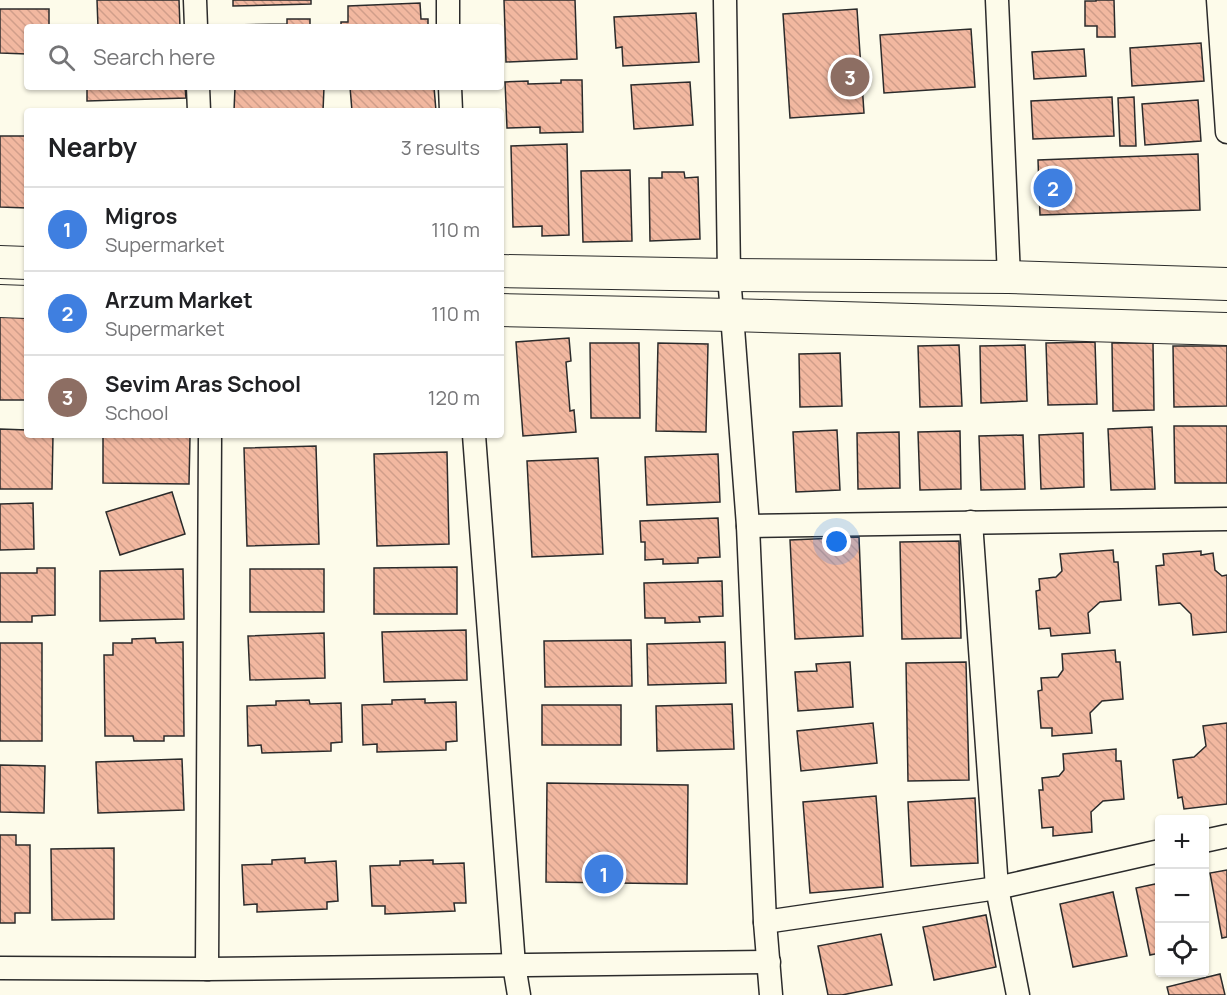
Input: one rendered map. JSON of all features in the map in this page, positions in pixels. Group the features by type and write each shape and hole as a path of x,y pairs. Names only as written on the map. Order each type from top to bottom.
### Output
{"street":[{"path":"195,0 196,24"},
{"path":"448,0 448,24"},
{"path":"725,0 729,275 748,526 765,922 771,995"},
{"path":"997,0 1009,277"},
{"path":"1218,0 1227,132"},
{"path":"198,90 199,108"},
{"path":"450,90 451,108"},
{"path":"0,262 24,263"},
{"path":"504,271 1009,277 1227,284"},
{"path":"0,301 24,302"},
{"path":"504,310 1227,329"},
{"path":"207,969 210,438"},
{"path":"474,438 514,965 519,995"},
{"path":"748,526 1227,519"},
{"path":"971,522 997,888 1018,995"},
{"path":"1209,840 1227,836"},
{"path":"765,922 997,888 1155,852"},
{"path":"0,968 207,969 769,962"}],"building":[{"path":"97,0 179,0 180,24 98,24"},
{"path":"233,0 311,0 311,4 233,6"},
{"path":"504,0 575,0 577,59 506,62"},
{"path":"1114,0 1115,37 1097,37 1097,26 1085,26 1085,1"},
{"path":"420,3 421,19 428,19 428,24 341,24 341,22 348,22 348,6"},
{"path":"0,9 49,9 49,24 24,24 24,54 0,53"},
{"path":"857,9 864,113 790,118 783,14"},
{"path":"696,13 699,62 623,66 622,47 616,48 614,17"},
{"path":"287,19 310,19 310,24 287,24"},
{"path":"971,29 975,87 884,93 880,35"},
{"path":"1201,43 1204,81 1132,86 1130,48"},
{"path":"1084,49 1086,76 1034,79 1032,52"},
{"path":"561,80 582,80 583,132 540,133 540,127 507,128 505,82 561,83"},
{"path":"690,82 693,125 634,129 631,85"},
{"path":"87,90 185,90 186,98 87,101"},
{"path":"235,90 324,90 323,108 234,108"},
{"path":"350,90 434,90 436,108 352,108"},
{"path":"1112,97 1114,136 1033,139 1031,101"},
{"path":"1134,97 1136,146 1120,146 1118,98"},
{"path":"1198,100 1201,141 1145,145 1142,104"},
{"path":"0,136 24,136 24,208 0,207"},
{"path":"567,144 569,235 542,236 542,226 513,227 511,146"},
{"path":"1198,154 1200,210 1040,215 1038,160"},
{"path":"630,170 632,241 583,242 581,171"},
{"path":"662,172 684,172 685,178 698,177 700,239 650,241 649,178 662,178"},
{"path":"0,315 24,316 24,400 0,400"},
{"path":"569,338 571,361 566,362 570,411 574,410 576,432 523,436 516,342"},
{"path":"1095,342 1097,404 1048,405 1046,343"},
{"path":"590,343 639,343 640,418 591,418"},
{"path":"658,343 708,344 706,432 656,431"},
{"path":"1112,343 1153,343 1154,410 1113,411"},
{"path":"959,345 962,406 920,407 918,346"},
{"path":"1025,345 1027,401 981,403 980,346"},
{"path":"1173,346 1227,346 1227,406 1174,407"},
{"path":"840,353 842,406 800,407 799,354"},
{"path":"1174,426 1227,426 1227,483 1175,483"},
{"path":"1152,427 1155,489 1111,490 1108,429"},
{"path":"0,429 24,430 24,438 53,438 52,489 0,489"},
{"path":"837,430 840,490 796,492 793,432"},
{"path":"960,431 961,489 920,490 918,432"},
{"path":"899,432 900,488 858,489 857,433"},
{"path":"1083,433 1084,487 1041,489 1039,435"},
{"path":"1023,435 1025,489 981,490 979,436"},
{"path":"103,438 190,438 189,484 103,483"},
{"path":"316,446 319,544 247,546 244,448"},
{"path":"447,452 449,544 377,546 374,454"},
{"path":"718,454 720,502 647,505 645,457"},
{"path":"598,458 603,554 532,557 527,461"},
{"path":"172,492 185,534 120,555 106,512"},
{"path":"33,503 34,549 0,550 0,504"},
{"path":"718,518 720,557 698,558 698,563 663,564 663,559 645,560 645,542 641,542 640,521"},
{"path":"859,537 863,636 795,639 790,540"},
{"path":"959,541 961,638 902,639 900,542"},
{"path":"1113,550 1114,562 1118,562 1121,600 1100,602 1088,613 1090,633 1051,636 1050,628 1039,629 1036,591 1040,590 1039,579 1056,577 1062,571 1060,554"},
{"path":"1201,551 1201,555 1213,553 1215,570 1222,576 1227,575 1227,632 1193,635 1191,614 1180,603 1159,605 1156,566 1164,565 1163,554"},
{"path":"457,567 457,614 374,614 374,568"},
{"path":"37,568 55,568 55,615 32,616 32,622 0,622 0,573 37,573"},
{"path":"183,569 184,619 100,621 100,571"},
{"path":"250,569 324,569 324,612 250,612"},
{"path":"722,581 723,616 699,617 700,622 665,623 665,618 645,618 644,583"},
{"path":"466,630 467,680 384,682 382,632"},
{"path":"324,633 325,678 250,680 248,636"},
{"path":"155,638 156,643 183,642 184,736 164,736 164,741 134,741 133,736 105,736 104,655 113,655 113,643 132,643 132,639"},
{"path":"631,640 632,686 545,687 544,641"},
{"path":"725,642 726,683 648,685 647,644"},
{"path":"0,643 42,643 42,741 0,741"},
{"path":"1115,650 1116,662 1120,662 1123,699 1102,701 1090,713 1092,733 1052,736 1052,728 1041,728 1038,691 1042,690 1041,678 1058,677 1063,670 1062,654"},
{"path":"850,662 853,707 798,711 795,672 817,671 816,664"},
{"path":"966,662 969,780 908,781 906,663"},
{"path":"425,699 425,703 456,702 457,741 446,742 446,750 377,752 377,744 363,745 362,705 392,704 392,700"},
{"path":"309,700 310,704 341,703 342,742 331,743 331,751 262,753 261,745 248,746 247,706 276,705 276,701"},
{"path":"732,704 734,749 657,751 656,706"},
{"path":"542,705 621,705 621,745 542,745"},
{"path":"873,723 877,763 801,771 797,731"},
{"path":"1227,723 1227,804 1184,809 1182,797 1178,798 1173,760 1194,757 1206,746 1203,726"},
{"path":"1116,749 1116,761 1121,761 1124,799 1103,801 1091,812 1092,832 1053,836 1053,827 1042,828 1039,790 1043,790 1042,778 1059,776 1064,770 1063,754"},
{"path":"182,759 184,810 98,813 96,762"},
{"path":"0,765 45,766 44,813 0,812"},
{"path":"547,783 688,785 687,884 546,882"},
{"path":"876,796 883,887 810,893 803,802"},
{"path":"975,798 978,863 911,866 908,802"},
{"path":"0,835 16,835 16,845 30,845 30,913 15,913 15,923 0,923"},
{"path":"114,848 114,919 52,920 51,849"},
{"path":"305,858 305,863 336,861 338,901 327,902 327,909 257,912 257,904 244,905 242,865 272,864 272,860"},
{"path":"433,860 433,864 464,863 466,903 454,903 455,911 385,914 385,906 372,906 370,866 400,865 400,861"},
{"path":"1227,870 1227,937 1222,938 1210,873"},
{"path":"1155,884 1155,954 1150,955 1136,888"},
{"path":"1113,892 1127,956 1073,967 1060,904"},
{"path":"986,915 996,967 934,980 923,927"},
{"path":"881,934 892,985 842,995 828,995 818,946"},
{"path":"1220,974 1225,995 1169,995 1167,987"}],"place":[{"name":"Sevim Aras School","path":"850,77"},
{"name":"Arzum Market","path":"1053,188"},
{"name":"Migros","path":"604,874"}]}
